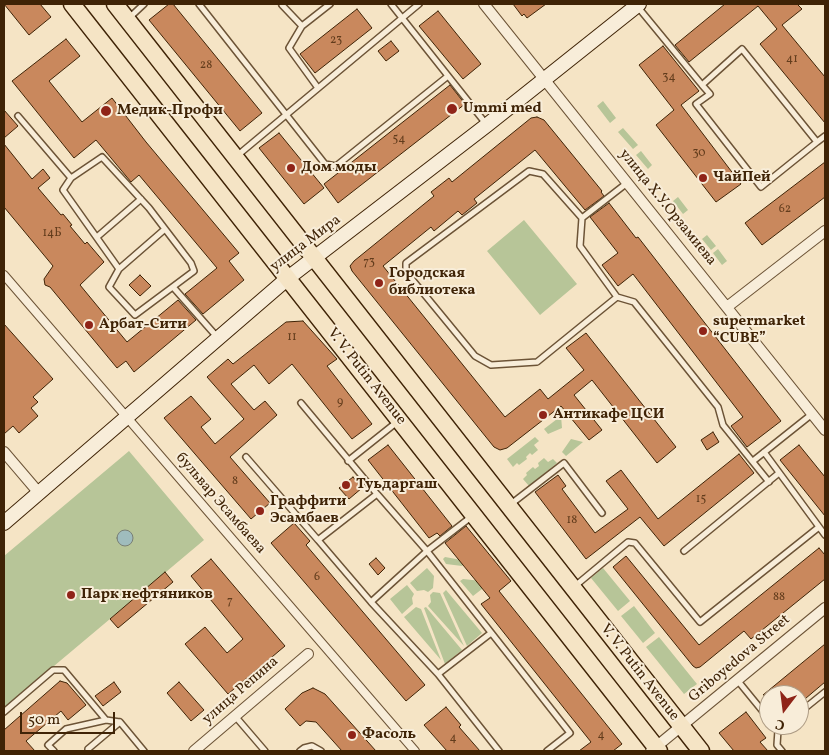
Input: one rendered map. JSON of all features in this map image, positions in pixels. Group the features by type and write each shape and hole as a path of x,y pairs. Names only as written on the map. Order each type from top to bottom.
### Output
{"main road":[{"name":"V. V. Putin Avenue","path":"72,4 400,420 655,750"},
{"name":"V. V. Putin Avenue","path":"115,4 700,751"},
{"name":"улица Мира","path":"4,523 288,278 487,125 638,5"}],"street":[{"name":"улица Х.У.Орзамиева","path":"484,4 825,430"},
{"path":"726,307 825,231"},
{"name":"бульвар Эсамбаева","path":"4,275 415,751"},
{"path":"4,452 39,493"},
{"name":"Griboyedova Street","path":"655,750 825,608"},
{"name":"улица Репина","path":"194,751 308,654"}],"lane":[{"path":"127,19 144,4"},
{"path":"199,4 325,164 336,166 448,76"},
{"path":"318,88 289,48 302,26 330,4"},
{"path":"391,4 487,125"},
{"path":"236,157 419,4"},
{"path":"282,5 302,26"},
{"path":"638,5 710,94 696,104 761,187 825,136"},
{"path":"702,85 742,48 817,142"},
{"path":"18,116 71,178"},
{"path":"119,269 63,190 71,178 102,157 141,199 191,263 194,271 135,315 109,287 119,269 165,230"},
{"path":"617,297 537,362 491,365 475,356 406,272 406,263 530,171 543,174 582,218 580,246 617,297 634,302 718,408 723,425 769,482"},
{"path":"582,218 627,182"},
{"path":"97,237 141,199"},
{"path":"172,287 218,338"},
{"path":"300,403 427,551 570,733 547,751"},
{"path":"753,461 812,414"},
{"path":"348,461 400,420"},
{"path":"764,452 825,535"},
{"path":"246,457 371,602 438,674 498,751"},
{"path":"508,506 564,463 602,513"},
{"path":"684,551 779,473"},
{"path":"318,540 377,494"},
{"path":"371,602 427,551 474,515"},
{"path":"572,588 628,542 635,543 700,622 819,527"},
{"path":"438,674 491,633"},
{"path":"4,712 53,670 64,670 106,720"},
{"path":"738,681 759,707"},
{"path":"809,705 825,692"},
{"path":"235,716 265,751"},
{"path":"54,751 48,745 66,729 106,720 120,722 144,751"},
{"path":"88,751 120,722"},
{"path":"776,735 777,744 782,751"},
{"path":"300,751 312,746 320,751"}],"green space":[{"path":"603,101 616,118 610,123 597,106"},
{"path":"623,128 638,145 633,149 618,132"},
{"path":"641,151 652,165 648,169 636,155"},
{"path":"678,197 688,210 683,214 673,201"},
{"path":"524,220 577,284 540,315 487,251"},
{"path":"707,235 716,246 711,250 702,239"},
{"path":"718,249 727,261 722,265 713,253"},
{"path":"561,416 562,428 548,434 544,429"},
{"path":"535,437 539,441 534,445 538,450 532,455 530,453 526,457 527,459 513,467 507,459"},
{"path":"571,439 583,442 566,456 562,452"},
{"name":"Парк нефтяников","path":"129,451 204,540 4,708 4,556"},
{"path":"544,458 548,462 553,459 557,463 529,486 523,479 527,475 526,473 533,467 535,469 539,466 538,463"},
{"path":"445,557 467,561 462,566 446,564 443,559"},
{"path":"427,568 434,576 433,588 428,592 424,590 417,591 410,583"},
{"path":"603,568 630,601 618,611 591,578"},
{"path":"463,579 491,582 473,596 460,581"},
{"path":"407,585 414,594 412,598 413,604 402,614 390,599"},
{"path":"446,590 482,633 467,646 443,593"},
{"path":"433,592 440,593 464,646 428,606 431,602 430,595"},
{"path":"634,606 655,633 643,643 621,616"},
{"path":"416,607 421,609 441,660 404,617"},
{"path":"426,607 462,650 445,664 424,608"},
{"path":"659,637 697,684 684,694 646,647"}],"water":[{"path":"125,530 131,532 133,538 131,544 125,546 119,544 117,538 119,532"}],"building":[{"path":"4,4 40,4 51,17 29,35"},
{"path":"169,4 173,4 262,113 240,131 149,20"},
{"path":"513,4 546,4 527,18 524,14 522,16"},
{"path":"725,4 797,4 802,9 782,25 825,77 825,123 760,44 777,29 758,6 689,62 675,45"},
{"path":"357,9 372,28 315,73 300,54"},
{"path":"438,11 481,64 463,79 419,26"},
{"path":"66,39 80,56 49,81 82,122 112,98 146,142 239,253 229,261 244,280 203,314 185,294 217,268 139,175 131,182 96,140 74,158 12,81"},
{"path":"391,41 399,51 386,61 378,51"},
{"path":"663,46 699,91 681,105 741,184 716,202 656,125 674,110 639,65"},
{"path":"450,85 465,104 338,203 324,184"},
{"path":"4,110 18,126 4,138"},
{"path":"537,117 544,120 602,191 604,196 585,210 535,150 474,199 477,203 462,215 458,211 434,231 431,227 383,266 505,417 540,389 548,399 584,370 566,348 586,333 676,447 657,463 592,380 574,395 602,430 589,440 561,406 507,448 500,450 494,447 352,271 350,266 434,196 431,192 449,178 452,182 531,118"},
{"name":"Дом моды","path":"279,133 324,188 304,204 259,148"},
{"path":"4,144 32,179 43,169 50,178 38,188 61,215 63,214 85,244 87,242 104,262 80,285 127,342 178,300 196,320 134,372 126,361 117,368 50,287 45,285 44,279 53,266 4,207"},
{"path":"825,162 825,197 762,245 745,223"},
{"path":"609,203 636,238 638,237 781,421 747,447 731,426 743,417 633,274 618,286 602,265 618,253 590,217"},
{"path":"140,275 151,286 140,296 129,285"},
{"path":"303,321 337,359 327,366 372,424 352,439 292,364 269,384 254,365 231,384 254,410 265,401 277,415 230,457 270,503 251,519 164,418 191,396 211,419 201,427 215,444 244,419 207,377 228,359 233,364 286,322"},
{"path":"4,324 53,379 33,397 38,402 31,408 38,416 19,433 13,426 4,434"},
{"path":"713,432 719,442 707,450 701,440"},
{"path":"388,445 452,526 440,536 437,533 429,538 368,460"},
{"path":"799,445 825,477 825,516 780,460"},
{"path":"739,454 754,473 664,546 640,517 586,559 535,492 558,475 566,486 562,489 595,533 628,509 606,481 621,470 658,519"},
{"path":"353,477 362,488 349,499 339,488"},
{"path":"294,523 310,541 306,545 425,685 406,701 271,543"},
{"path":"466,526 511,581 499,591 622,744 613,751 579,751 591,742 481,604 490,598 445,543"},
{"path":"819,548 825,555 825,579 751,639 744,631 700,667 696,668 613,567 626,556 699,645"},
{"path":"376,558 385,568 378,575 369,564"},
{"path":"211,559 285,646 228,694 185,644 205,627 227,653 243,639 191,576"},
{"path":"165,572 173,582 118,628 110,619"},
{"path":"825,644 825,682 809,696 809,685 775,685"},
{"path":"60,681 67,683 86,705 68,720 61,711 26,741 35,751 4,751 4,730"},
{"path":"114,682 121,692 103,706 95,696"},
{"path":"179,682 204,710 191,721 167,693"},
{"path":"313,688 325,694 376,751 342,751 316,722 306,721 300,726 285,709 302,693"},
{"path":"446,707 461,725 459,727 480,751 447,751 424,725"},
{"path":"746,712 759,729 759,735 764,735 766,738 760,742 768,751 734,751 719,733"}],"place":[{"name":"Ummi med","path":"452,109"},
{"name":"Медик-Профи","path":"106,111"},
{"name":"Дом моды","path":"291,168"},
{"name":"ЧайПей","path":"703,178"},
{"name":"Городская библиотека","path":"379,283"},
{"name":"Арбат-Сити","path":"89,325"},
{"name":"supermarket “CUBE”","path":"703,331"},
{"name":"Антикафе ЦСИ","path":"543,415"},
{"name":"Туьдаргаш","path":"346,485"},
{"name":"Граффити Эсамбаев","path":"260,511"},
{"name":"Парк нефтяников","path":"71,595"},
{"name":"Фасоль","path":"352,735"}]}
